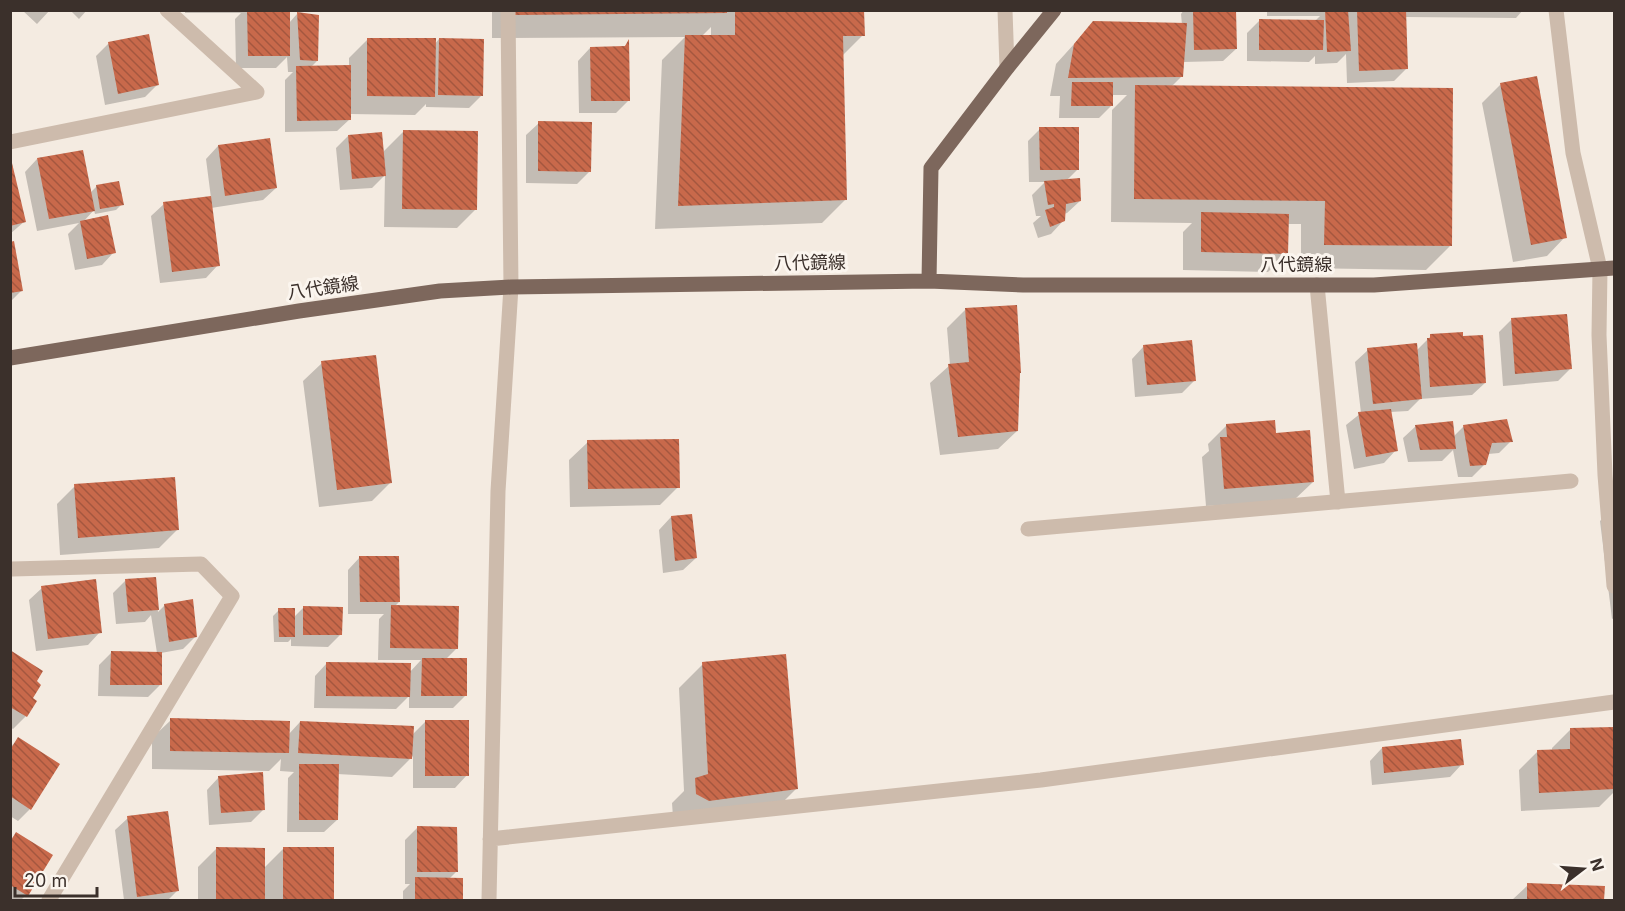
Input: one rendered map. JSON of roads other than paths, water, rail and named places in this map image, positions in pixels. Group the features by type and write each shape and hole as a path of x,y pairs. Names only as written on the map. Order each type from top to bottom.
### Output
{"main road":[{"path":"929,281 932,168 1054,10"},
{"name":"八代鏡線","path":"10,358 299,311 440,291 511,287 929,281 1023,285 1374,285 1607,269"}],"street":[{"path":"10,142 257,92 167,10"},
{"path":"489,900 498,491 511,287 508,10"},
{"path":"1005,10 1007,68"},
{"path":"1556,10 1573,153 1607,269 1600,359 1605,475 1614,586"},
{"path":"1317,285 1338,502"},
{"path":"1028,530 1571,481"},
{"path":"11,566 201,564 232,596 49,900"},
{"path":"490,839 1041,780 1614,702"}]}
